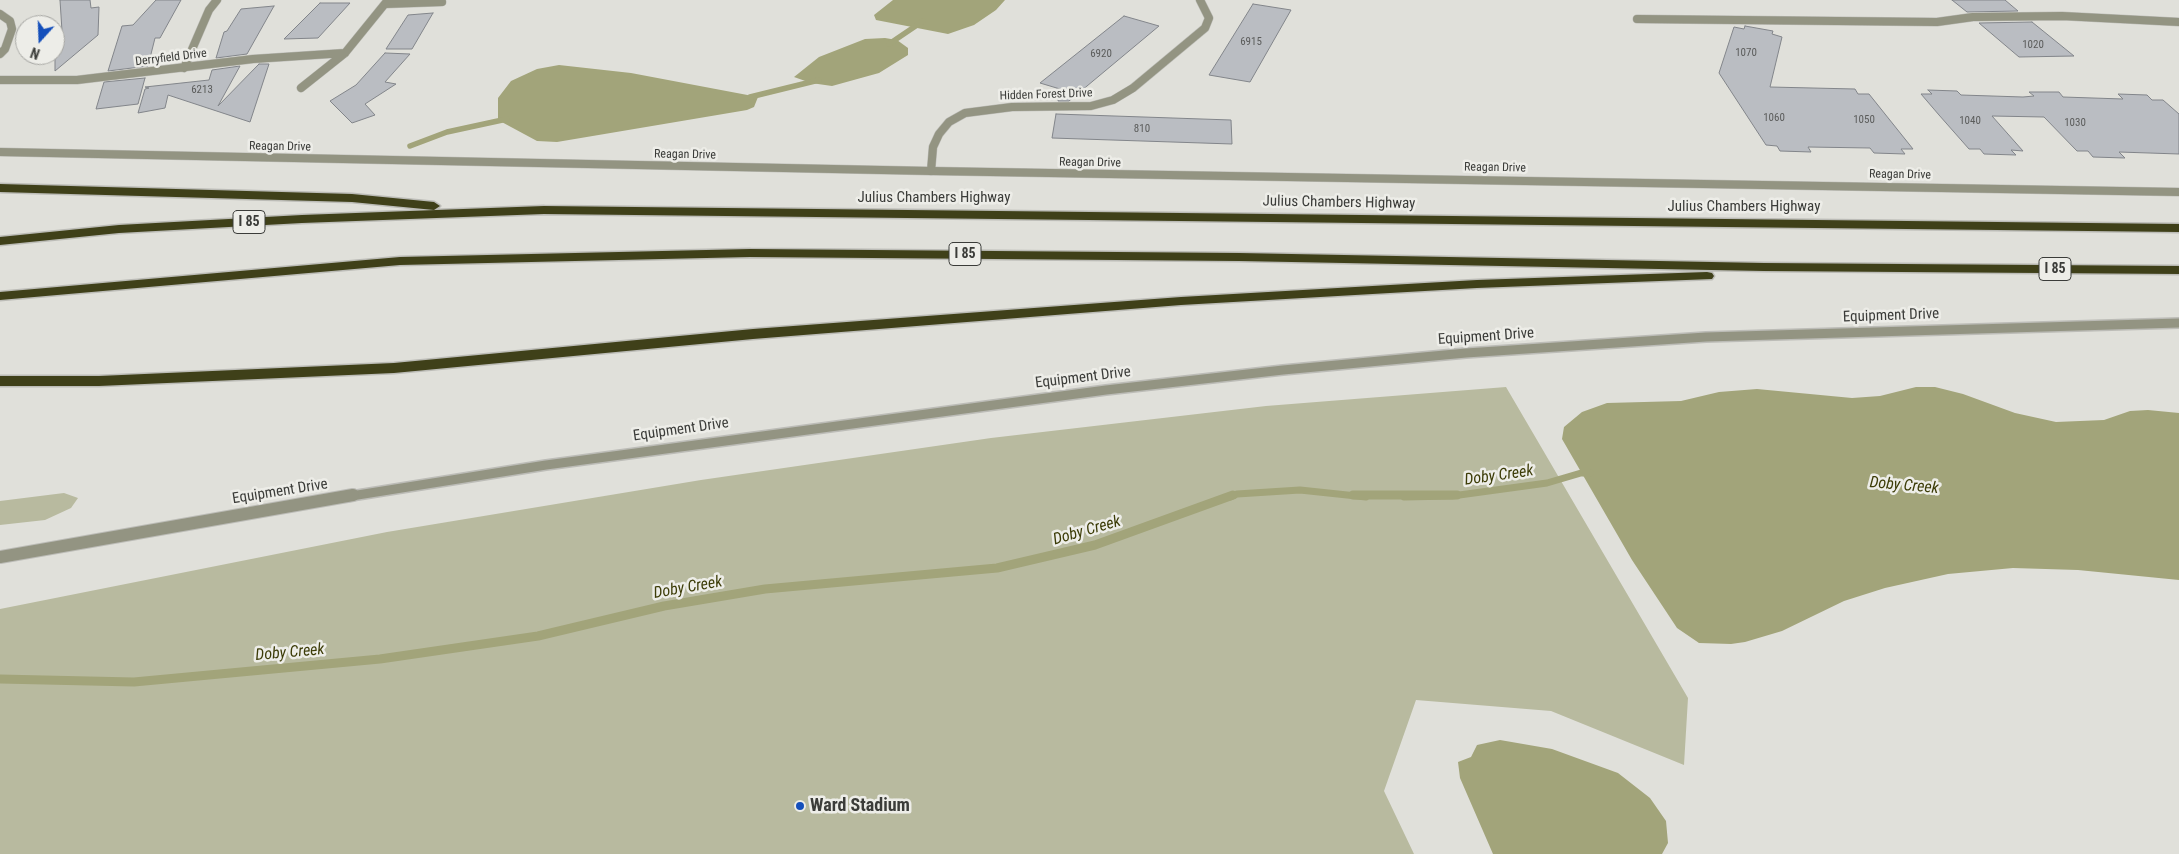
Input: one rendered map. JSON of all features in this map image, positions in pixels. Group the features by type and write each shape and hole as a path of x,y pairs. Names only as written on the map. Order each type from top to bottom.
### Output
{"highway":[{"path":"0,188 352,198 498,211"},
{"name":"Julius Chambers Highway","path":"498,211 590,210 2179,228"},
{"name":"I 85","path":"0,241 168,226 498,211"},
{"name":"I 85","path":"0,296 400,261 606,258 750,252 902,252 2179,270"},
{"path":"0,381 99,381 394,368 753,334 1181,300 1477,284 1932,268"}],"street":[{"path":"184,68 209,10 217,0"},
{"name":"Hidden Forest Drive","path":"931,171 933,147 939,134 949,122 965,113 1012,107 1091,106 1113,100 1133,88 1205,28 1209,18 1200,0"},
{"path":"301,88 345,53 386,2 442,2"},
{"path":"0,14 10,22 12,30 8,43 0,54"},
{"path":"1636,19 1938,22 1973,17 2062,16 2179,22"},
{"name":"Derryfield Drive","path":"0,80 77,80 252,59 345,53"},
{"name":"Reagan Drive","path":"0,152 931,171 2179,192"},
{"name":"Equipment Drive","path":"0,557 259,510 584,459 1106,390 1283,370 1475,352 1706,337 2179,323"}],"shaded area":[{"path":"1506,387 1688,698 1684,765 1551,711 1416,700 1384,791 1414,854 0,854 0,609 387,532 701,480 991,438 1266,406"},
{"path":"64,493 78,498 71,508 45,520 0,525 0,501"}],"water":[{"path":"893,0 1005,0 996,10 974,25 948,34 876,20 874,15"},
{"path":"885,38 897,40 908,48 908,55 879,73 832,86 811,83 794,77 819,57 865,39"},
{"path":"559,65 631,73 758,97 754,107 747,110 557,142 537,141 498,120 498,98 511,81 537,69"},
{"path":"1916,387 1935,387 1963,394 2015,413 2056,422 2104,420 2130,411 2148,410 2179,413 2179,580 2078,570 2013,568 1948,574 1885,588 1844,601 1782,631 1745,642 1731,644 1699,643 1677,628 1632,560 1562,439 1564,427 1582,412 1607,403 1681,401 1719,392 1757,389 1852,398 1880,396"},
{"path":"1500,740 1552,749 1618,773 1650,798 1666,821 1668,843 1662,854 1493,854 1460,778 1458,762 1471,757 1477,745"}],"building":[{"path":"60,0 90,0 91,8 99,7 98,35 65,63 65,15 61,15"},
{"path":"156,0 181,0 160,38 155,38 148,66 108,71 122,26 133,25"},
{"path":"1952,0 2005,0 2018,11 1967,12"},
{"path":"320,3 350,3 318,38 284,39"},
{"path":"1253,4 1291,10 1250,82 1209,75"},
{"path":"274,6 247,54 216,58 224,32 227,31 241,9"},
{"path":"433,13 412,49 386,49 408,15"},
{"path":"1124,16 1159,26 1069,101 1058,101 1060,89 1040,83"},
{"path":"2032,22 2074,56 2019,57 1979,23"},
{"path":"1745,26 1773,31 1772,34 1782,37 1770,87 1855,89 1858,94 1869,94 1913,149 1901,149 1905,154 1874,153 1870,148 1808,147 1811,152 1780,151 1777,146 1766,145 1719,73 1734,27 1744,29"},
{"path":"385,53 410,54 385,82 396,84 365,104 375,115 352,123 330,101 356,85"},
{"path":"259,64 269,64 250,122 168,95 165,108 138,113 145,89 149,88 145,87 209,80 212,70 240,66 218,106"},
{"path":"55,65 62,65 55,71"},
{"path":"145,78 138,104 96,109 104,82"},
{"path":"1928,90 1957,91 1961,95 2023,97 2034,96 2029,92 2059,92 2063,97 2123,99 2118,94 2147,95 2152,100 2163,100 2179,114 2179,154 2119,152 2125,158 2093,157 2088,151 2077,151 2044,117 1992,116 2023,151 2011,150 2016,155 1984,154 1980,149 1969,149 1939,115 1921,94 1932,94"},
{"path":"1056,114 1231,120 1232,144 1052,138"}],"waterway":[{"path":"889,44 923,21"},
{"path":"750,97 819,80"},
{"path":"410,146 447,132 507,119"},
{"name":"Doby Creek","path":"1404,497 1452,496 1547,483 1581,473 1590,473"},
{"name":"Doby Creek","path":"1230,497 1237,494 1300,490 1366,497"},
{"name":"Doby Creek","path":"0,679 134,682 380,659 538,636 664,606 765,589 997,568 1095,545 1233,495"},
{"name":"Doby Creek","path":"1353,495 1457,495"}],"place":[{"name":"Ward Stadium","path":"800,806"}]}
